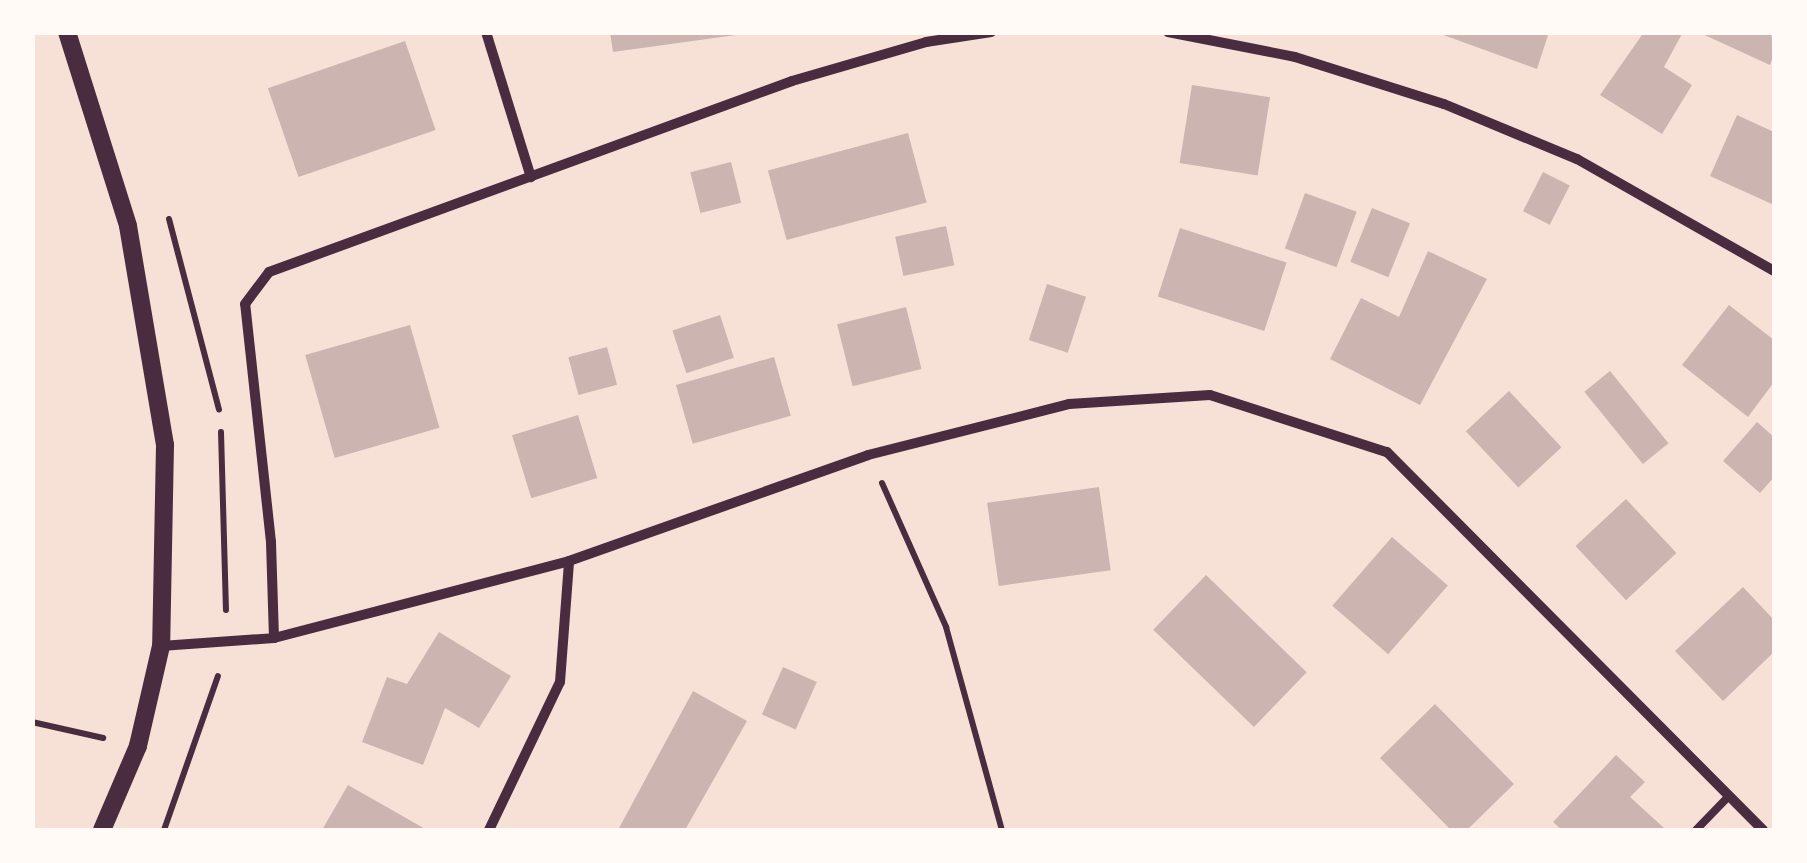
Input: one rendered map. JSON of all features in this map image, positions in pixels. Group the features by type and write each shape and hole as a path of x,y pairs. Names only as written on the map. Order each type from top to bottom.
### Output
{"street":[{"path":"67,32 128,226 164,446 161,646 138,746 102,830"},
{"path":"486,32 532,177"},
{"path":"274,638 271,542 245,304 269,272 792,81 926,42 992,32"},
{"path":"1168,32 1295,57 1444,104 1576,160 1774,271"},
{"path":"161,646 274,638 569,562 868,456 1069,404 1210,395 1388,452 1763,830"},
{"path":"489,830 560,682 569,562"}],"lane":[{"path":"1696,830 1729,796"}],"path":[{"path":"868,456 946,626 1002,830"},
{"path":"32,722 138,746"}],"building":[{"path":"610,32 736,32 736,35 613,52"},
{"path":"1435,32 1549,32 1537,69"},
{"path":"1644,32 1683,32 1664,67 1692,85 1662,134 1600,95"},
{"path":"1698,32 1771,32 1774,54 1770,65"},
{"path":"405,41 436,130 299,177 268,88"},
{"path":"1192,85 1270,97 1258,175 1180,163"},
{"path":"1737,115 1774,132 1774,205 1710,176"},
{"path":"908,133 927,203 787,240 768,171"},
{"path":"731,162 741,203 700,213 690,172"},
{"path":"1543,172 1570,186 1550,225 1523,211"},
{"path":"1305,193 1357,212 1337,267 1285,248"},
{"path":"1372,208 1410,223 1388,277 1350,262"},
{"path":"946,226 954,265 903,276 895,237"},
{"path":"1180,228 1287,263 1264,331 1158,296"},
{"path":"1428,251 1487,279 1420,405 1330,359 1361,298 1399,317"},
{"path":"1047,284 1086,297 1068,353 1029,340"},
{"path":"1729,305 1774,340 1774,382 1748,417 1682,365"},
{"path":"906,307 921,369 853,386 837,324"},
{"path":"720,315 734,358 686,373 672,330"},
{"path":"410,325 439,428 335,458 305,355"},
{"path":"607,347 617,385 578,395 568,357"},
{"path":"774,357 791,416 693,444 676,385"},
{"path":"1610,371 1669,443 1643,464 1584,392"},
{"path":"1509,391 1562,447 1518,488 1466,431"},
{"path":"578,415 597,478 531,498 512,435"},
{"path":"1757,422 1774,437 1774,477 1760,493 1723,461"},
{"path":"1099,487 1111,570 999,586 987,503"},
{"path":"1626,499 1676,553 1626,600 1576,546"},
{"path":"1392,537 1448,586 1388,654 1332,606"},
{"path":"1206,575 1307,672 1254,727 1153,630"},
{"path":"1743,587 1774,620 1774,652 1723,701 1675,651"},
{"path":"439,632 511,676 479,728 445,708 423,765 362,742 387,677 407,684"},
{"path":"783,667 817,682 796,730 762,715"},
{"path":"693,691 747,721 685,830 618,830"},
{"path":"1435,704 1514,784 1467,830 1451,830 1380,758"},
{"path":"1616,755 1645,782 1630,797 1664,828 1562,830 1553,822"},
{"path":"348,785 427,830 322,830"}]}
